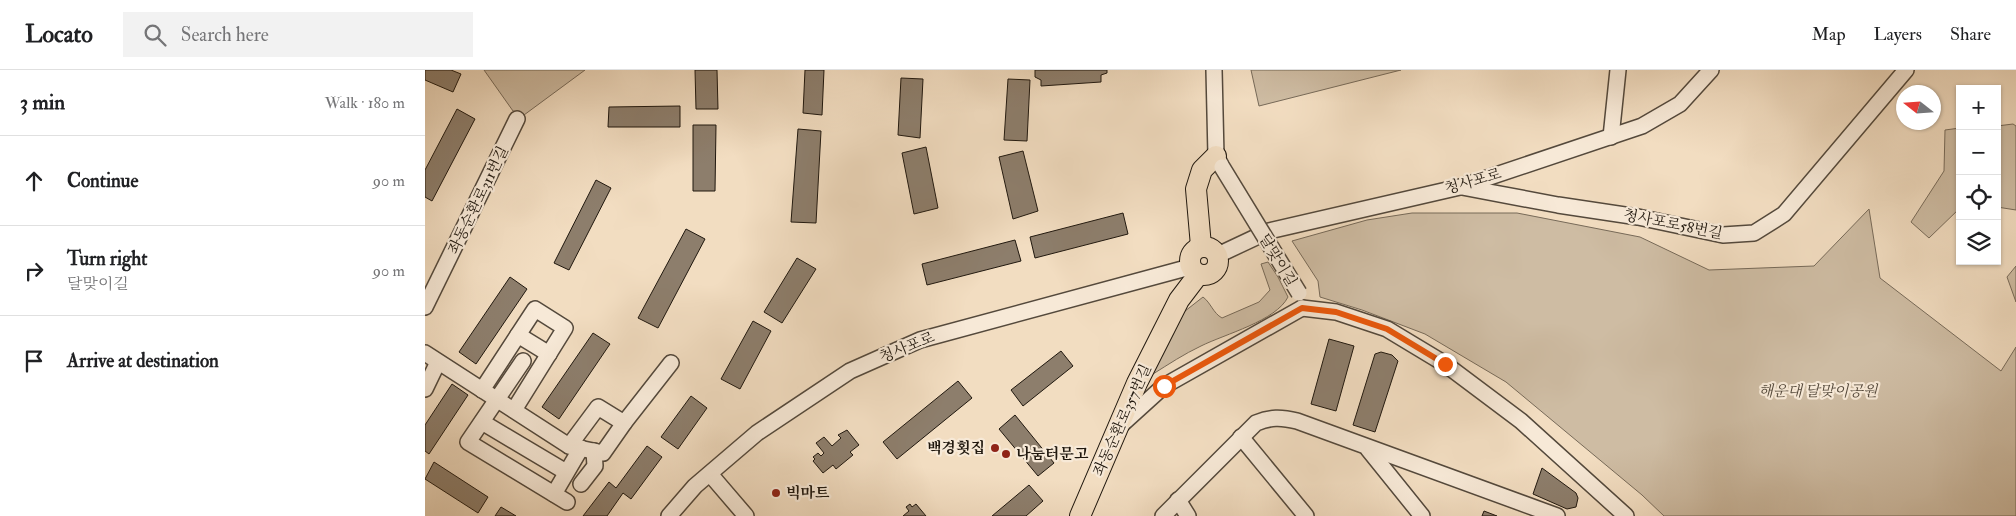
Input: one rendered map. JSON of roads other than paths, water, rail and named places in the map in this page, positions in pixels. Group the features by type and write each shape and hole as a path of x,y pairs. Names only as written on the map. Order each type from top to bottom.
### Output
{"main road":[{"path":"1209,251 1192,255 1194,271 1205,276 1217,268 1219,261 1209,251 1196,189 1203,170 1219,161"},
{"name":"좌동순환로357번길","path":"1081,516 1137,383 1194,271"}],"street":[{"path":"1214,70 1219,161"},
{"path":"1611,137 1618,70"},
{"name":"청사포로","path":"1209,251 1269,231 1460,187 1642,126 1680,104 1711,70"},
{"name":"청사포로58번길","path":"1460,187 1638,217 1723,235 1754,234 1784,214 1906,70"},
{"name":"좌동순환로311번길","path":"425,307 517,120"},
{"name":"달맞이길","path":"1219,161 1300,301"},
{"name":"청사포로","path":"669,516 695,486 757,433 850,371 920,340 1194,271"},
{"path":"1116,430 1164,386 1300,301 1387,329 1445,364 1521,421 1626,516"},
{"path":"482,390 535,309 565,328 513,410"},
{"path":"518,335 549,354"},
{"path":"425,353 513,410 581,448 603,453 624,423 671,364"},
{"path":"523,360 498,400 468,442 567,502"},
{"path":"425,389 438,362"},
{"path":"554,494 581,448 598,407 624,423"},
{"path":"1163,516 1256,423 1268,418 1284,418 1557,516"},
{"path":"482,422 567,472"},
{"path":"1241,437 1306,516"},
{"path":"581,448 595,466 581,484"},
{"path":"1367,448 1422,516"},
{"path":"710,474 746,516"},
{"path":"1178,500 1188,516"}],"place":[{"name":"백경횟집","path":"995,448"},
{"name":"나눔터문고","path":"1006,454"},
{"name":"빅마트","path":"776,493"}],"park label":[{"name":"해운대 달맞이공원","path":"1818,391"}]}
